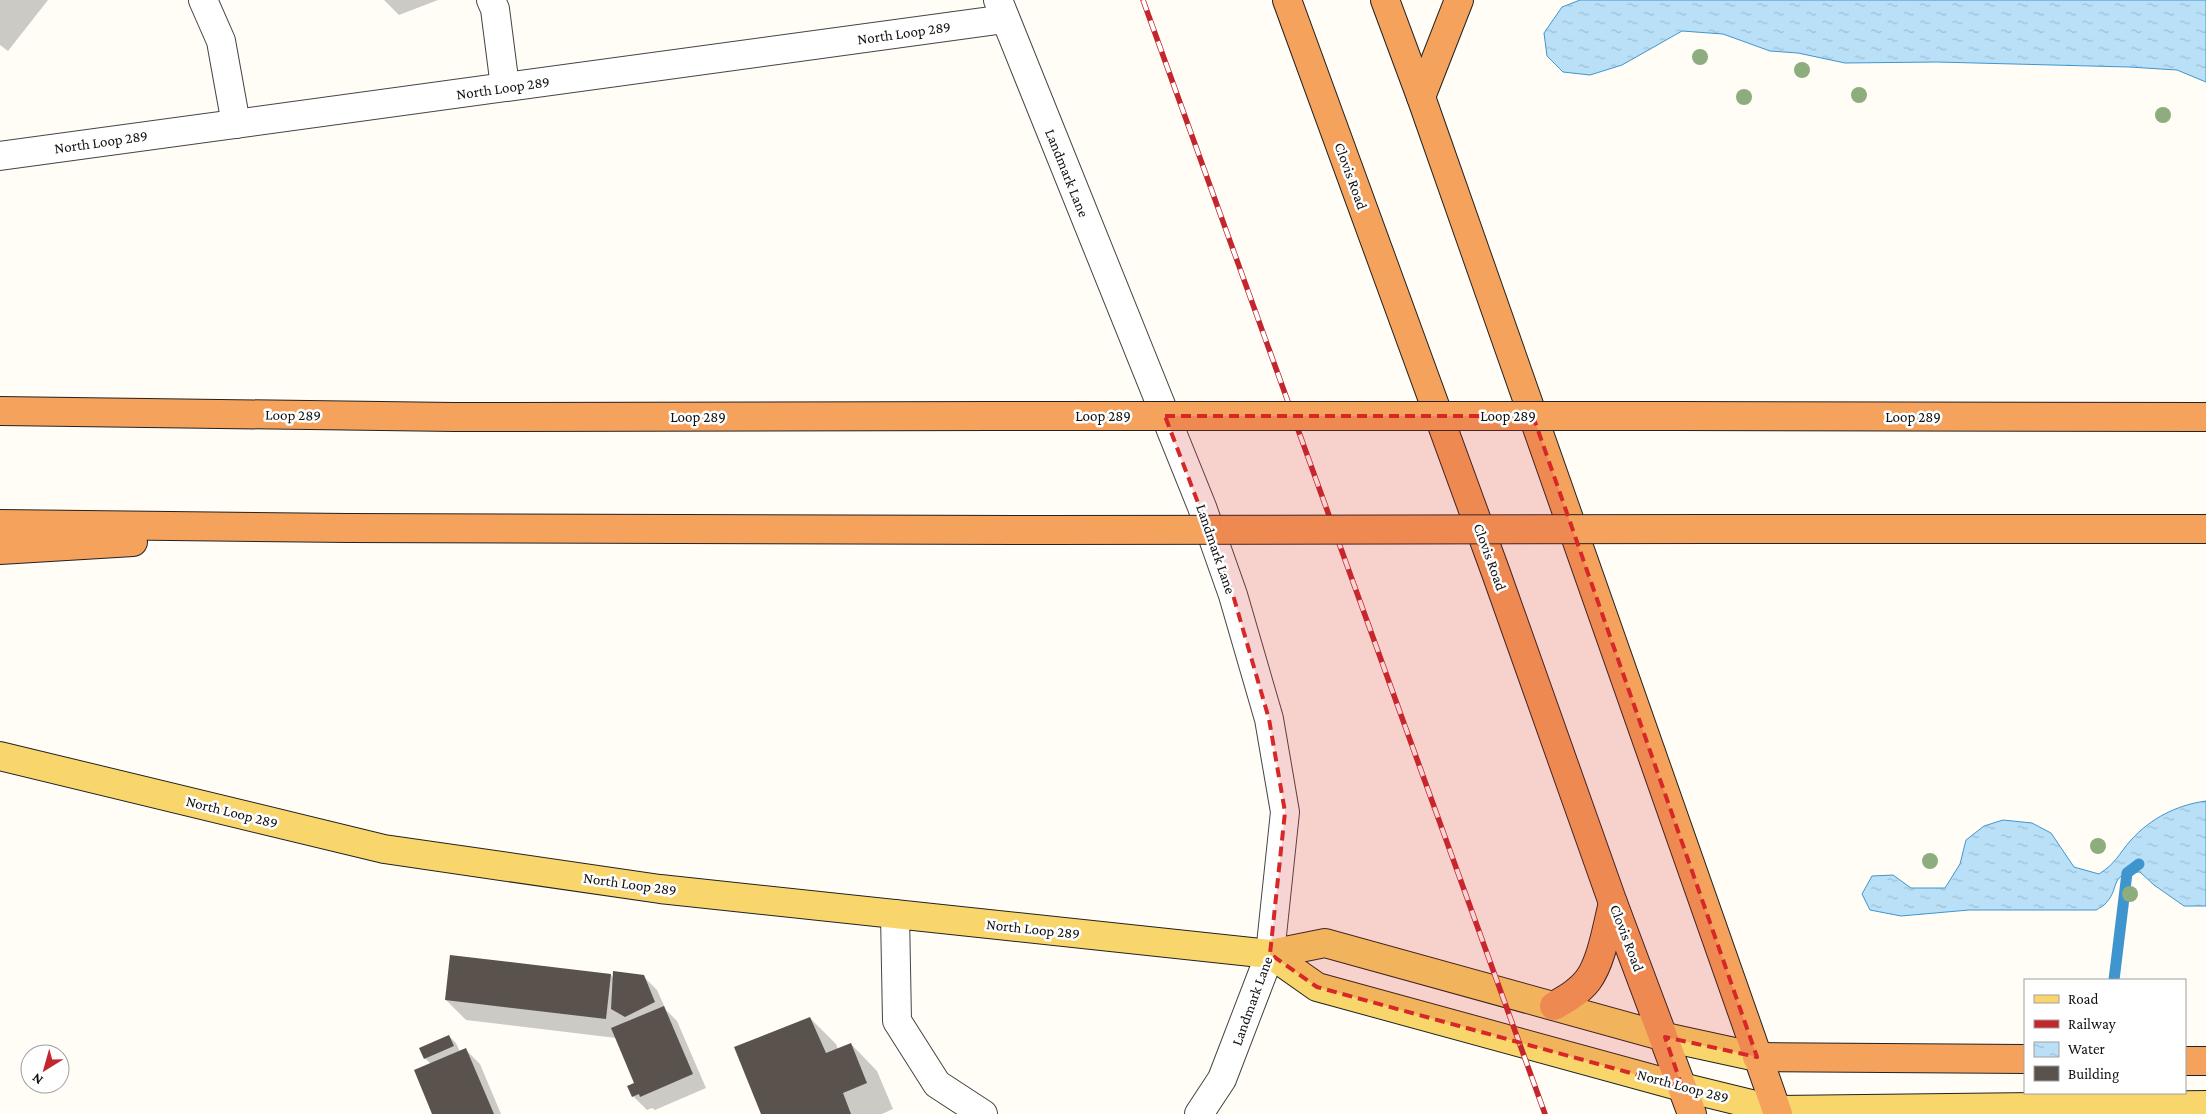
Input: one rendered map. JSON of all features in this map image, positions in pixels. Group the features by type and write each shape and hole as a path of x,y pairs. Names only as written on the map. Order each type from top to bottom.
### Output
{"highway":[{"name":"Clovis Road","path":"1287,0 1496,573 1613,903 1692,1114"},
{"path":"1385,0 1421,96 1777,1112"},
{"path":"1421,96 1459,0"},
{"path":"0,403 72,413"},
{"name":"Loop 289","path":"0,410 72,413 454,417 2206,417"},
{"path":"0,524 348,528 1039,530 2206,529"},
{"path":"0,550 348,528"},
{"path":"1554,1006 1577,991 1587,981 1595,968 1613,903"},
{"path":"1757,1057 2024,1058"},
{"path":"2186,1061 2206,1061"}],"main road":[{"name":"North Loop 289","path":"0,756 384,849 660,888 1270,954 1325,943 1665,1038 1757,1057"},
{"name":"North Loop 289","path":"1270,954 1317,986 1777,1112 2206,1104"}],"street":[{"path":"203,0 221,41 236,124"},
{"path":"491,0 494,9 505,87"},
{"name":"North Loop 289","path":"0,156 505,87 1002,10"},
{"name":"Landmark Lane","path":"1002,10 1202,507 1233,595 1269,720 1285,812 1270,954 1222,1079 1199,1114"},
{"path":"895,914 897,1021 937,1084 983,1114"}],"highlighted area":[{"path":"1165,416 1533,416 1757,1057 1665,1037 1682,1087 1317,987 1270,954 1285,812 1269,719 1233,595"}],"water":[{"path":"1580,0 2206,0 2206,82 2177,70 2129,67 1937,62 1845,63 1798,53 1770,51 1723,34 1682,31 1622,65 1590,75 1563,72 1547,56 1544,33 1562,7"},
{"path":"2206,801 2206,906 2184,906 2154,885 2140,872 2123,875 2119,878 2110,897 2104,905 2096,910 1969,910 1901,916 1870,910 1862,894 1872,876 1893,875 1911,888 1945,888 1960,864 1966,840 1984,826 2003,820 2032,823 2051,833 2074,867 2099,874 2113,862 2131,840 2147,825 2175,809"}],"building":[{"path":"450,955 611,974 606,1019 445,1000"},
{"path":"613,971 644,975 655,1002 625,1017 611,1009"},
{"path":"664,1006 693,1074 640,1097 639,1094 632,1097 627,1086 634,1083 611,1028"},
{"path":"810,1017 826,1053 851,1043 867,1083 843,1093 851,1114 761,1114 734,1047"},
{"path":"449,1035 454,1046 424,1059 419,1048"},
{"path":"466,1048 494,1114 432,1114 414,1070"}],"waterway":[{"path":"2114,979 2127,873 2139,864"}],"railway":[{"path":"1143,0 1545,1114"}]}
